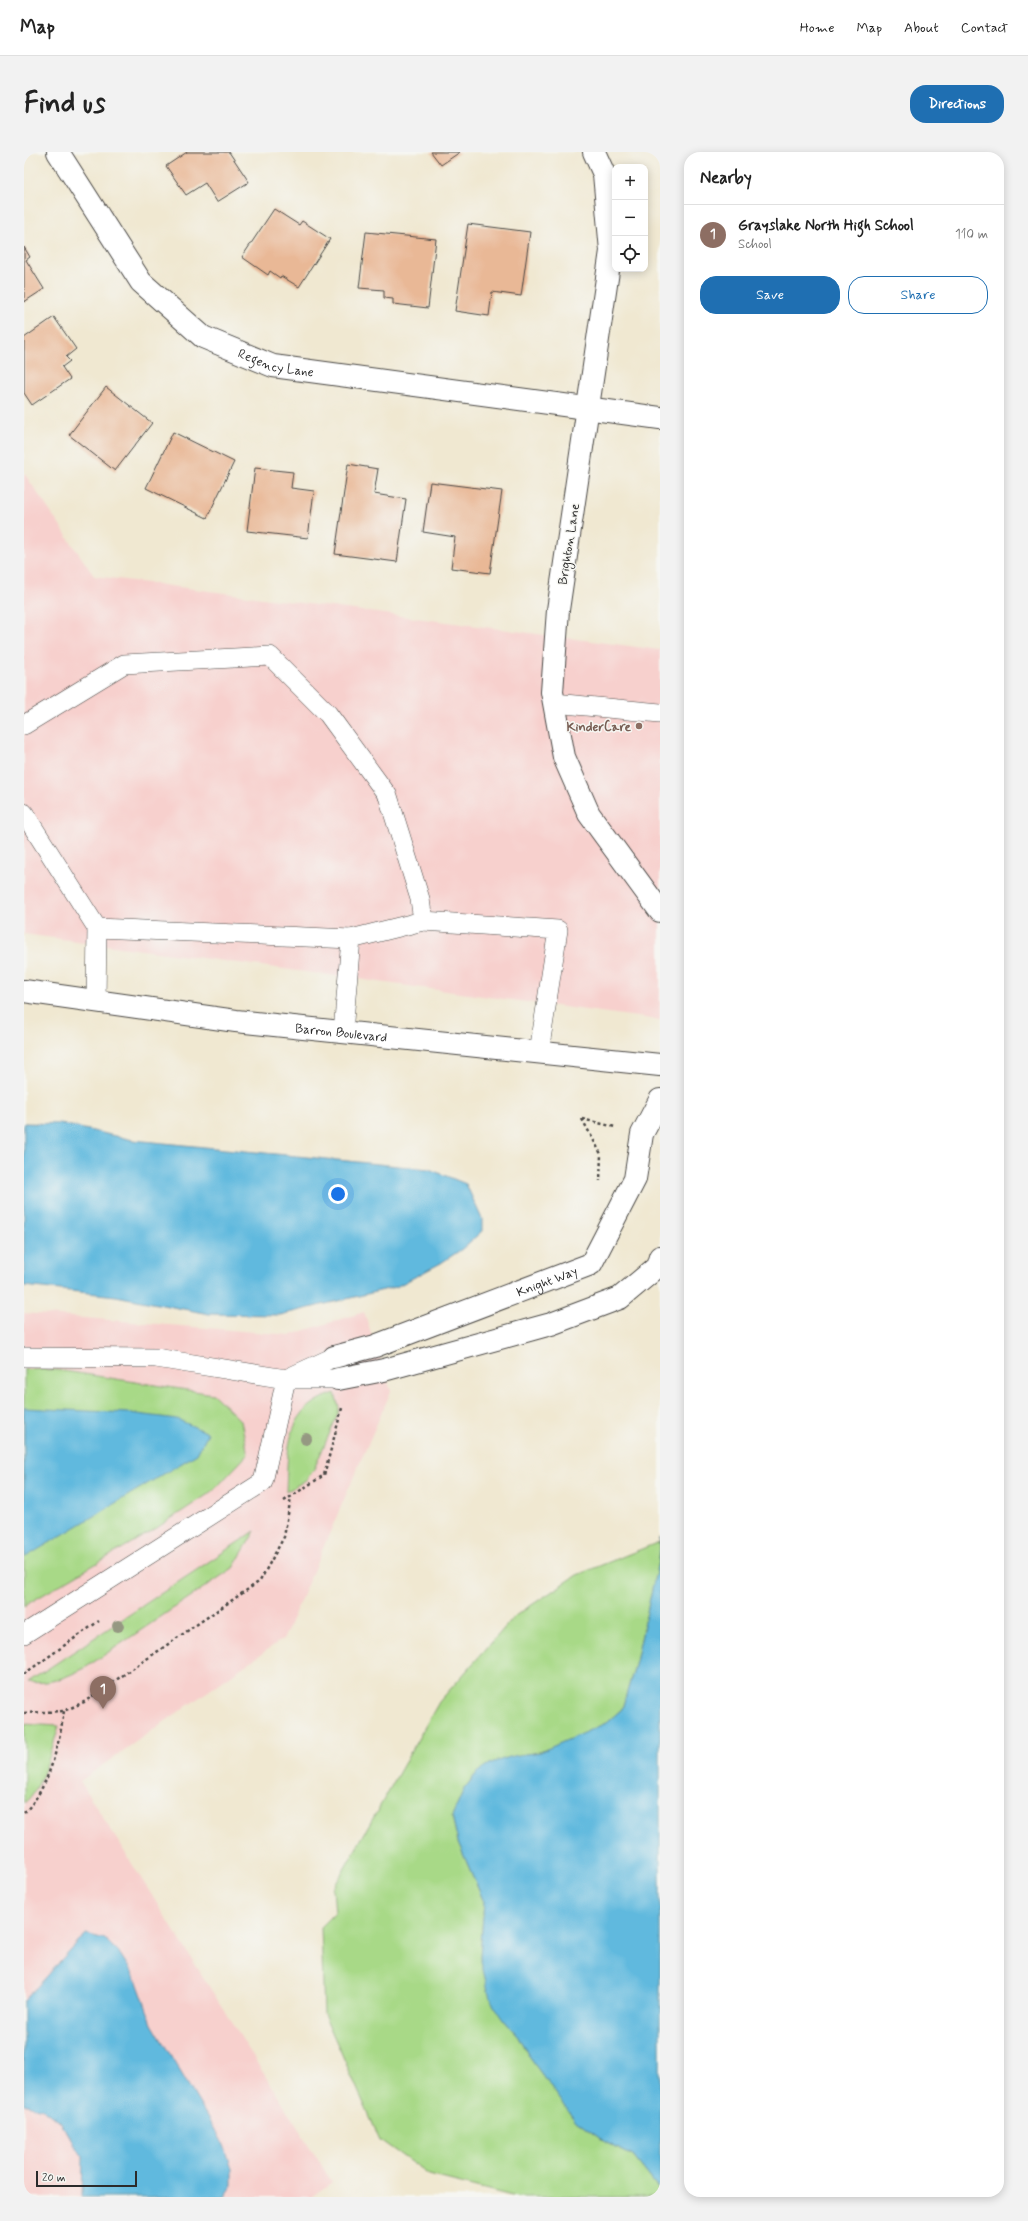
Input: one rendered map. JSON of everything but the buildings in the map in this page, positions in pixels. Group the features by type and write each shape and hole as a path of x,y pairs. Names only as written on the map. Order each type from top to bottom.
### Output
{"street":[{"name":"Regency Lane","path":"58,152 141,282 203,337 272,366 660,418"},
{"name":"Brighton Lane","path":"594,152 604,174 611,251 558,610 552,692 564,757 590,814 660,911"},
{"name":"Barron Boulevard","path":"24,991 236,1020 660,1065"},
{"name":"Knight Way","path":"334,1357 375,1346 591,1264 635,1179 642,1134 660,1100"},
{"path":"338,1380 384,1370 551,1324 620,1298 657,1267 660,1257"}],"lane":[{"path":"24,725 124,664 270,656 328,714 388,796 420,899 423,921"},
{"path":"554,703 660,713"},
{"path":"24,813 97,928 96,1002"},
{"path":"97,928 351,939 423,921 558,930 538,1052"},
{"path":"343,1032 351,939"},
{"path":"24,1357 156,1358 286,1379 338,1380"},
{"path":"286,1379 334,1357"},
{"path":"24,1634 263,1482 286,1379"}],"path":[{"path":"24,1714 64,1711 84,1702 260,1581 284,1537 291,1496"},
{"path":"24,1813 32,1805 48,1773 61,1729 64,1711"}],"shaded area":[{"path":"24,473 94,576 660,650 660,1020 24,934"},
{"path":"364,1312 391,1391 284,1638 80,1781 332,2182 311,2197 24,2197 24,1313 290,1335"}],"green space":[{"path":"24,1369 58,1370 213,1394 241,1421 248,1454 213,1491 152,1531 24,1606"},
{"path":"335,1393 339,1408 338,1414 314,1469 306,1480 286,1492 289,1445 292,1432 298,1419 307,1409 319,1400"},
{"path":"255,1531 233,1568 85,1668 51,1681 36,1683 28,1682"},
{"path":"659,1542 658,1562 636,1662 622,1709 606,1723 572,1739 540,1752 513,1756 476,1774 464,1789 452,1816 458,1842 484,1902 480,1957 504,2020 518,2036 530,2058 576,2121 605,2142 633,2156 660,2190 660,2197 516,2197 429,2175 380,2140 324,2014 321,1927 335,1913 333,1889 439,1702 515,1616 577,1575"},
{"path":"24,1724 59,1726 46,1768 36,1788 24,1803"}],"water":[{"path":"24,1123 62,1124 133,1140 429,1169 466,1184 482,1219 482,1231 462,1249 441,1263 396,1287 280,1315 209,1314 116,1296 24,1286"},
{"path":"24,1408 130,1413 177,1419 208,1433 197,1454 24,1558"},
{"path":"660,1537 660,2190 633,2156 605,2142 576,2121 530,2058 518,2036 504,2020 490,1999 480,1957 484,1902 458,1842 452,1816 464,1789 476,1774 491,1763 513,1756 540,1752 606,1723 622,1709 636,1662 658,1562"},
{"path":"86,1934 105,1939 120,1954 136,1979 152,2024 224,2145 232,2168 232,2186 225,2197 82,2197 83,2157 60,2122 42,2109 24,2104 24,2001"}],"place":[{"name":"KinderCare","path":"639,726"},
{"name":"Grayslake North High School","path":"103,1709"}]}
